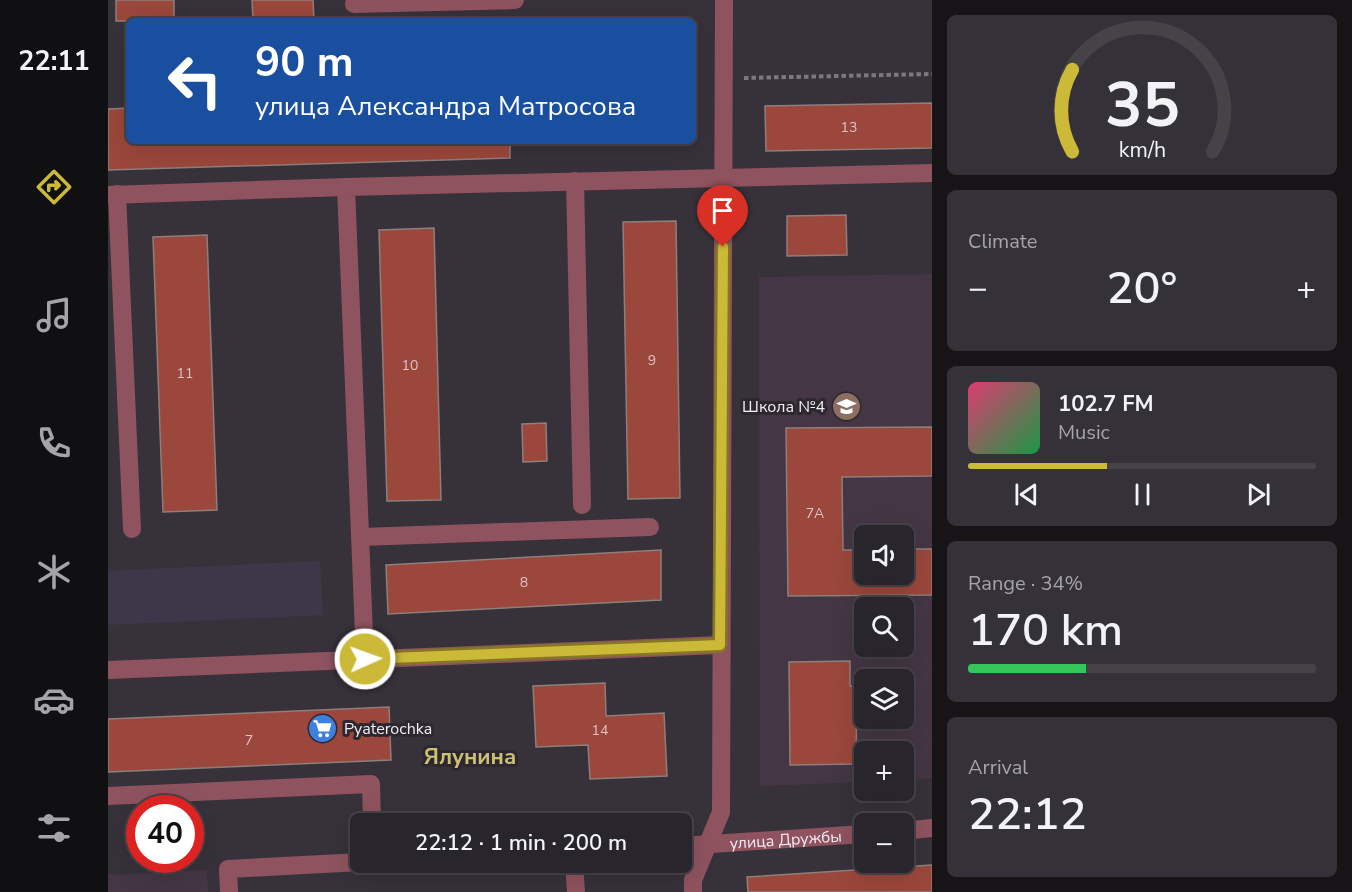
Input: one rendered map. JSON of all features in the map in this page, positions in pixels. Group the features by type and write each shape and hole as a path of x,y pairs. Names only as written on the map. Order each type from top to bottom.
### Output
{"street":[{"path":"354,4 515,0"},
{"path":"693,892 693,880 721,812 724,0"},
{"path":"132,529 113,194 932,172"},
{"path":"575,181 582,505"},
{"path":"346,187 365,659"},
{"path":"361,537 650,527"},
{"path":"108,670 720,645"},
{"path":"108,796 371,784 372,813"},
{"path":"914,830 932,828"},
{"name":"улица Дружбы","path":"692,846 854,835"},
{"path":"229,892 228,869 350,863"},
{"path":"575,873 576,892"}],"path":[{"path":"724,78 932,74"}],"shaded area":[{"name":"Школа №4","path":"932,274 932,779 914,780 914,741 854,741 854,782 760,786 759,277"},
{"path":"320,561 323,615 108,625 108,571"},
{"path":"204,870 207,870 208,892 108,892 108,875 204,873"}],"building":[{"path":"116,0 174,0 174,18 126,18 126,21 116,21"},
{"path":"252,0 313,0 314,18 253,18"},
{"path":"932,103 932,148 766,151 765,106"},
{"path":"126,108 126,144 510,144 510,158 108,170 108,109"},
{"path":"846,215 847,255 787,256 787,216"},
{"path":"676,221 680,498 628,499 623,222"},
{"path":"434,228 441,500 387,501 379,230"},
{"path":"207,235 217,510 163,512 153,237"},
{"path":"546,423 547,461 523,462 522,424"},
{"path":"932,427 932,476 842,477 843,550 854,550 854,585 914,585 914,549 932,549 932,595 788,596 786,428"},
{"path":"661,550 661,600 388,614 386,565"},
{"path":"850,661 850,686 854,686 854,729 856,729 854,764 790,765 789,662"},
{"path":"605,683 606,716 664,713 667,776 590,779 588,745 536,747 533,686"},
{"path":"389,707 391,760 108,772 108,719"},
{"path":"932,865 932,892 748,892 747,877 854,870 854,873 914,873 914,866"}],"place":[{"name":"Школа №4","path":"846,406"},
{"name":"Pyaterochka","path":"323,728"}],"district":[{"name":"Ялунина","path":"470,756"}],"route":[{"path":"365,659 720,645 723,247"}]}
